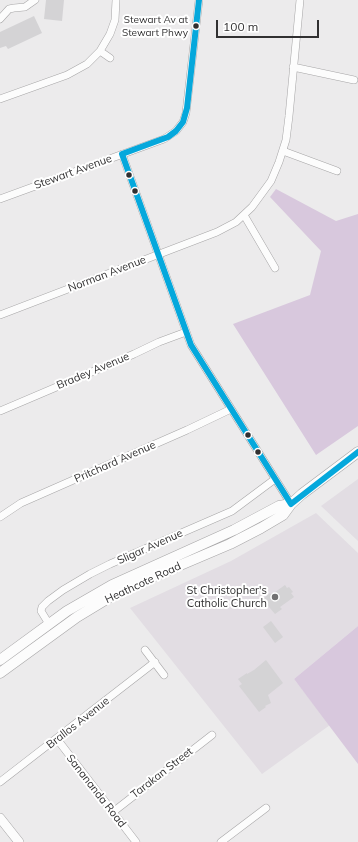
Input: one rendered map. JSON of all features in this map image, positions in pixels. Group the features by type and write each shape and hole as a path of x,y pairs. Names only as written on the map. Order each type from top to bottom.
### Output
{"main road":[{"name":"Heathcote Road","path":"0,673 77,617 100,603 138,584 230,544 283,515 291,504 358,452"},
{"name":"Heathcote Road","path":"0,660 87,598 122,580 234,530 278,506 291,504"}],"street":[{"path":"0,19 9,9 25,7 35,0"},
{"path":"0,99 74,72 87,64 100,51 107,40 113,26 116,13 116,0"},
{"name":"Stewart Avenue","path":"0,199 168,137 176,130 183,122 187,108 199,0"},
{"name":"Norman Avenue","path":"0,315 217,232 236,222 244,215 259,199 271,181 283,151 289,116 300,0"},
{"path":"100,51 110,58"},
{"path":"293,67 354,80"},
{"path":"283,151 337,172"},
{"path":"122,154 186,332 194,350 291,504"},
{"path":"244,215 275,268"},
{"name":"Bradey Avenue","path":"0,411 159,342 186,332"},
{"name":"Pritchard Avenue","path":"0,517 21,503 231,409"},
{"name":"Sligar Avenue","path":"49,624 41,611 42,607 68,587 110,564 232,511 275,479"},
{"path":"145,650 164,674"},
{"name":"Brallos Avenue","path":"0,782 155,662"},
{"name":"Tarakan Street","path":"113,812 212,735"},
{"name":"Sanananda Road","path":"56,739 136,842"},
{"path":"221,842 266,808"},
{"path":"0,818 19,842"}],"shaded area":[{"path":"276,189 336,221 358,214 358,426 316,455 233,324 310,295 321,251 270,197"},
{"path":"358,479 358,541 321,506"},
{"path":"316,513 358,553 358,626 294,679 330,725 262,774 130,608 231,561"},
{"path":"358,626 358,764 294,679"}],"building":[{"path":"46,0 64,0 62,21 44,19"},
{"path":"34,16 42,33 8,49 6,46 0,48 0,32"},
{"path":"285,585 293,592 291,593 294,597 280,607 282,609 275,614 264,601 266,600 264,598"},
{"path":"271,621 283,637 275,643 263,627"},
{"path":"266,660 283,683 268,695 271,703 259,712 239,686 242,684 238,679 254,670"}],"transit line":[{"path":"122,154 168,137 176,131 183,122 187,108 199,0"},
{"path":"122,154 191,345 291,504"},
{"path":"291,504 358,452"}],"place":[{"name":"Stewart Av at Stewart Phwy","path":"196,26"},
{"name":"St Christopher's Catholic Church","path":"275,597"}]}
